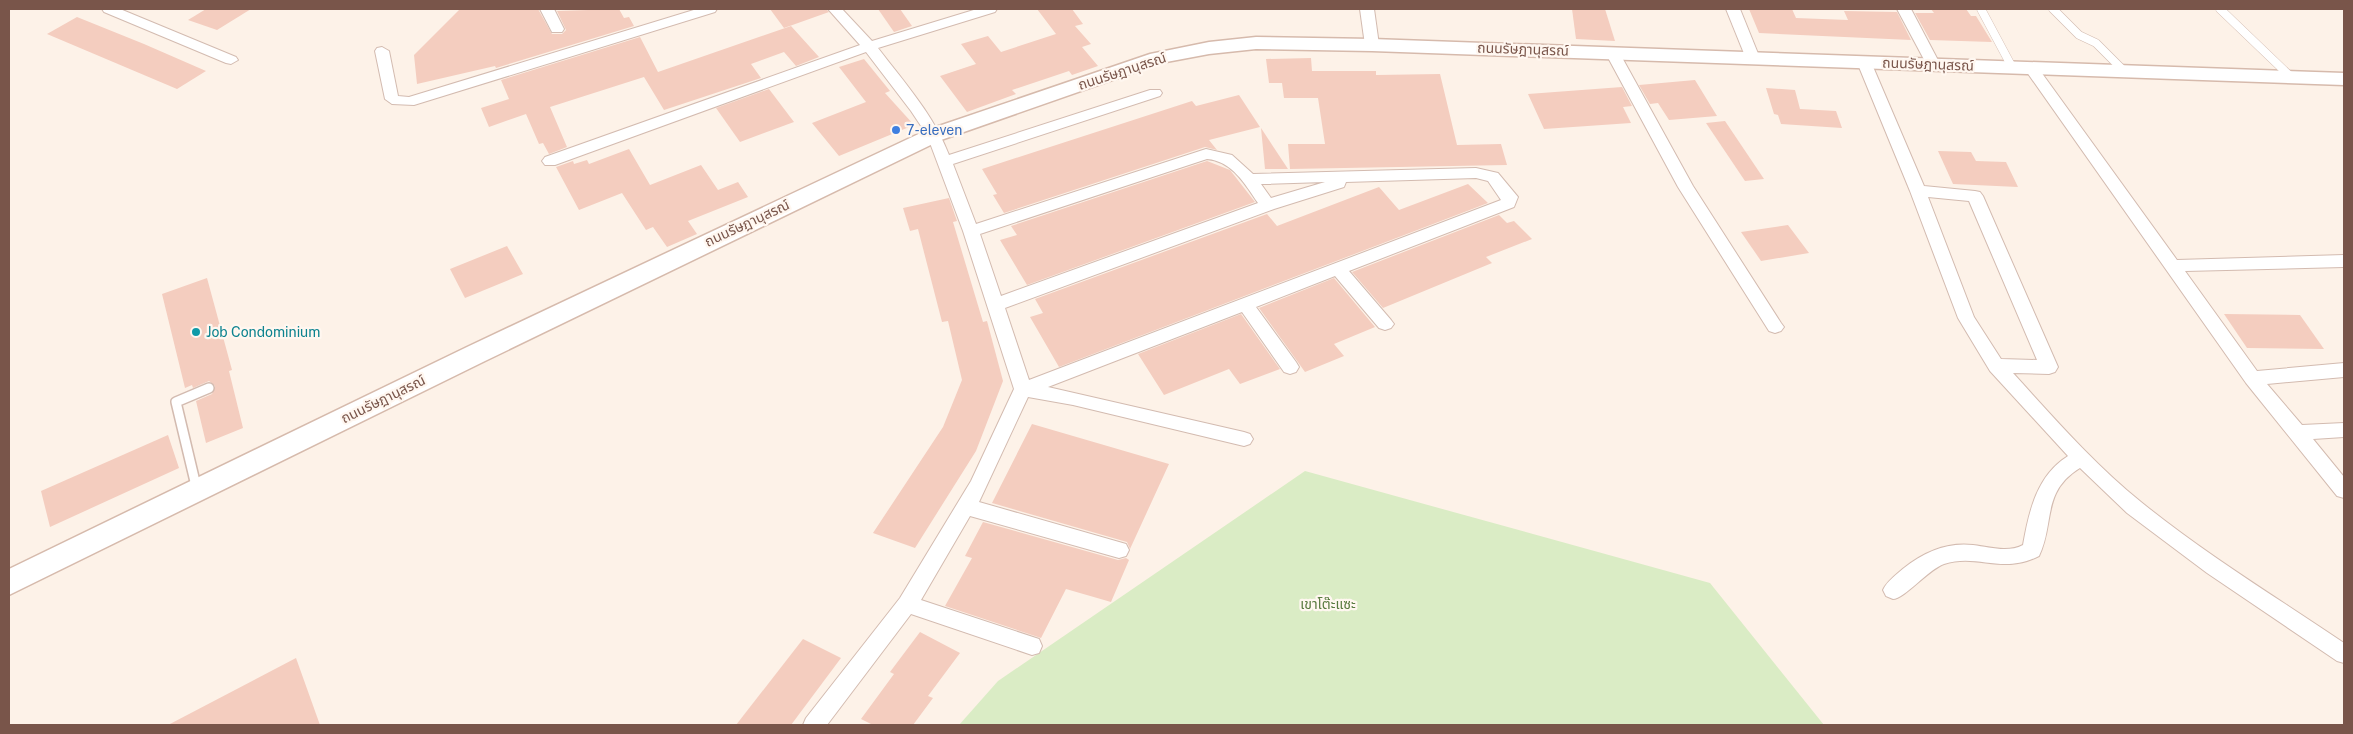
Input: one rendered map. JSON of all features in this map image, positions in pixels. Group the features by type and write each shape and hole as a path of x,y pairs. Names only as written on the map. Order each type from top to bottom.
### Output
{"street":[{"path":"109,9 231,60"},
{"path":"547,9 557,29"},
{"path":"382,51 392,99 409,102 707,9"},
{"path":"814,725 907,604 979,485 1022,389 971,231 946,161 934,135 918,108 869,46 835,9"},
{"path":"550,161 869,46 990,9"},
{"path":"1367,9 1372,45"},
{"path":"1733,9 1752,56"},
{"path":"1904,9 1933,64"},
{"name":"ถนนรัษฎานุสรณ์","path":"9,583 493,345 934,135 1157,58 1209,48 1256,43 1752,56 2022,68 2344,78"},
{"path":"1612,52 1686,187 1775,327"},
{"path":"1864,62 1918,191 1966,318 1996,366 2060,437 2134,507 2214,567 2344,654"},
{"path":"2022,68 2171,266 2252,378 2344,490"},
{"path":"946,161 1155,93"},
{"path":"971,231 1206,154 1225,156 1232,160 1268,206"},
{"path":"1022,389 1496,208 1508,203 1510,197 1493,177 1486,174 1248,179"},
{"path":"996,305 1268,206 1359,177"},
{"path":"1918,191 1975,196 2049,367 1996,366"},
{"path":"2171,266 2344,261"},
{"path":"1338,269 1385,324"},
{"path":"1245,304 1290,367"},
{"path":"2252,378 2344,370"},
{"path":"1022,389 1073,398 1244,440"},
{"path":"2298,433 2344,430"},
{"path":"1893,590 1925,562 1950,554 1978,553 2003,558 2021,557 2032,550 2039,508 2050,485 2067,464 2082,457"},
{"path":"966,507 1119,550"},
{"path":"907,604 1032,646"}],"lane":[{"path":"1982,9 2022,68"},
{"path":"2053,9 2079,35 2096,43 2124,71"},
{"path":"2220,9 2291,77"},
{"path":"198,490 176,402 209,388"}],"green space":[{"name":"เขาโต๊ะแซะ","path":"1305,471 1710,583 1824,725 959,725 998,681"}],"building":[{"path":"206,9 251,9 217,30 188,20"},
{"path":"460,9 538,9 552,34 562,34 566,30 557,11 619,9 624,18 629,17 634,26 496,68 495,66 417,84 414,55"},
{"path":"770,9 826,9 829,12 784,28"},
{"path":"878,9 900,9 912,26 894,32"},
{"path":"1037,9 1072,9 1083,24 1075,26 1091,44 1082,47 1098,66 1072,75 1069,71 1012,90 1016,94 967,112 940,76 976,64 961,44 988,36 1001,52 1056,34"},
{"path":"1572,9 1605,9 1615,41 1576,39"},
{"path":"1749,9 1792,9 1796,18 1848,20 1844,11 1897,12 1911,40 1759,33"},
{"path":"1931,9 1966,9 1971,16 1976,16 1992,42 1930,40 1915,13 1934,13"},
{"path":"77,17 206,71 177,89 47,34"},
{"path":"791,26 819,57 796,66 784,52 751,64 761,78 664,110 644,77 550,107 567,147 549,154 543,143 539,144 526,114 489,127 481,108 509,99 501,80 640,37 658,72"},
{"path":"1311,58 1312,71 1376,71 1376,75 1440,74 1457,145 1501,144 1507,165 1290,169 1288,144 1325,144 1318,98 1284,98 1282,83 1269,83 1266,59"},
{"path":"864,59 890,91 885,93 914,125 839,156 812,123 866,102 839,67"},
{"path":"1695,80 1717,116 1669,120 1658,103 1650,104 1639,85"},
{"path":"1622,87 1632,106 1623,107 1631,123 1544,129 1528,94"},
{"path":"1766,88 1795,90 1800,109 1836,111 1842,128 1781,124 1778,115 1774,114"},
{"path":"769,89 794,122 740,142 716,108"},
{"path":"1239,95 1260,127 1209,140 1217,150 1205,147 1004,213 993,195 997,194 982,169 1192,101 1196,106"},
{"path":"1725,121 1764,179 1745,181 1706,123"},
{"path":"1261,128 1288,169 1265,169"},
{"path":"629,149 650,185 701,165 718,190 738,182 748,197 688,221 697,234 667,247 653,227 646,230 622,193 579,210 556,167 573,161 574,164 587,160 589,164"},
{"path":"1938,151 1971,152 1976,161 2006,162 2018,187 1953,184"},
{"path":"1207,161 1230,170 1255,202 1027,285 1000,240 1017,235 1011,226"},
{"path":"1468,184 1488,203 1059,367 1030,317 1043,313 1035,299 1267,214 1277,226 1379,187 1399,210"},
{"path":"949,198 957,221 953,222 983,322 987,321 1003,381 976,451 915,548 873,533 943,427 962,380 948,321 942,322 918,229 910,231 903,208"},
{"path":"1499,215 1507,223 1514,221 1532,239 1486,257 1492,263 1383,308 1352,272"},
{"path":"1788,225 1809,253 1761,261 1741,232"},
{"path":"507,246 523,274 465,298 450,269"},
{"name":"Job Condominium","path":"207,278 232,370 229,371 243,428 206,443 196,401 212,394 215,386 209,381 193,388 192,385 185,388 162,294"},
{"path":"1334,278 1375,327 1334,344 1344,356 1305,372 1259,308"},
{"path":"1241,314 1280,369 1240,384 1229,369 1164,395 1138,354"},
{"path":"2224,314 2300,315 2324,349 2247,348"},
{"path":"1032,424 1169,464 1130,549 1127,542 992,503"},
{"path":"168,435 179,468 50,527 41,491"},
{"path":"983,522 1118,560 1126,558 1129,560 1111,602 1066,589 1041,638 945,606 972,558 965,556"},
{"path":"920,632 960,653 928,696 933,698 913,725 873,725 861,719 894,674 890,672"},
{"path":"803,639 841,658 791,725 736,725"},
{"path":"296,658 320,725 168,725"}],"place":[{"name":"7-eleven","path":"896,130"},
{"name":"Job Condominium","path":"196,332"}]}
